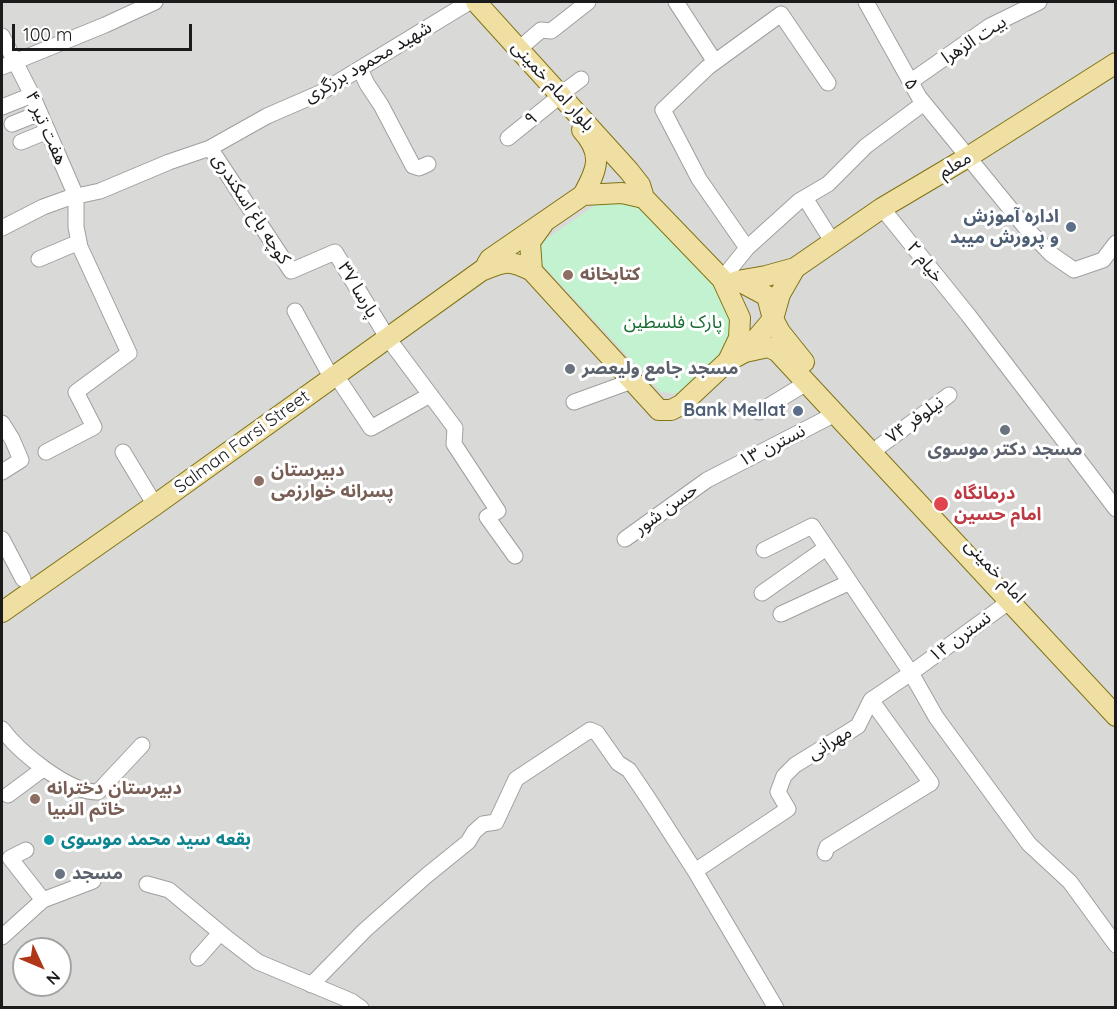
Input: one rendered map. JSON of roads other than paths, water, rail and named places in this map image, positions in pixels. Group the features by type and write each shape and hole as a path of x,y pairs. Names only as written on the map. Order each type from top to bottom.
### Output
{"main road":[{"name":"بلوار امام خمینی","path":"468,2 519,49 591,140 598,163 596,172 583,195"},
{"name":"بلوار امام خمینی","path":"468,2 629,171 640,185 644,198 731,280"},
{"name":"معلم","path":"795,268 882,208 968,157 1116,63"},
{"path":"481,271 490,259 583,195 622,193 644,198"},
{"path":"532,271 530,242 545,220"},
{"path":"481,271 508,261 532,271 659,410 671,410 681,405 737,356 777,334"},
{"path":"731,280 795,268"},
{"path":"737,356 768,347 777,334 780,294 795,268"},
{"name":"Salman Farsi Street","path":"2,612 481,271"},
{"path":"731,280 767,296 777,334"},
{"path":"731,280 740,318 737,356"},
{"name":"امام خمینی","path":"777,334 808,382 1116,716"},
{"name":"امام خمینی","path":"777,334 1116,702"}],"street":[{"path":"8,64 155,2"},
{"name":"شهید محمود برزگری","path":"2,228 43,207 100,191 169,162 210,148 267,116 320,93 468,2"},
{"path":"519,49 541,30 551,31 588,2"},
{"path":"676,2 715,62"},
{"name":"۵","path":"866,2 924,103 1050,254 1074,270 1103,260 1116,243"},
{"name":"بیت الزهرا","path":"910,82 990,26 1039,2"},
{"path":"747,248 699,179 663,110 715,62 781,14 828,83"},
{"name":"هفت تیر ۴","path":"2,36 8,64 32,95 72,197"},
{"path":"360,69 413,166 418,168 428,164"},
{"name":"۹","path":"508,138 580,79"},
{"path":"2,107 32,95"},
{"path":"731,280 747,248 805,198 828,184 866,146 924,103"},
{"path":"12,124 40,113"},
{"path":"21,142 48,131"},
{"name":"کوچه باغ اسکندری","path":"210,148 291,271"},
{"path":"46,452 94,427 76,392 129,353 79,242 72,197"},
{"path":"805,198 832,241"},
{"name":"خیام ۲","path":"882,208 969,316 1116,509"},
{"path":"39,259 79,242"},
{"name":"پارسا ۳۷","path":"291,271 334,252 387,338"},
{"path":"295,311 333,375 371,428 430,395"},
{"path":"387,338 455,428 454,444 498,511 487,516 515,556"},
{"path":"574,402 632,381"},
{"path":"759,412 808,382"},
{"name":"نیلوفر ۷۴","path":"880,446 949,395"},
{"name":"نسترن ۱۳","path":"707,480 837,413"},
{"path":"2,423 21,460 2,472"},
{"path":"123,452 155,505"},
{"name":"حسن شور","path":"625,539 707,480"},
{"path":"764,550 812,526 848,583 911,673 936,717 1029,844 1070,882 1116,945"},
{"path":"2,539 23,579"},
{"path":"762,593 826,548"},
{"path":"781,614 848,583"},
{"name":"نسترن ۱۴","path":"911,673 1010,601"},
{"name":"مهرانی","path":"695,871 788,809 778,792 784,776 795,765 858,726 871,700 911,673"},
{"path":"825,854 827,847 932,783 871,700"},
{"path":"2,729 43,769 86,792 98,792 142,745"},
{"path":"311,985 365,930 426,876 468,843 474,832 483,824 496,822 505,807 516,779 590,730 597,733 618,763 629,770 695,871 776,1008"},
{"path":"8,795 43,769"},
{"path":"26,850 10,858 43,900"},
{"path":"2,937 43,900 93,881"},
{"path":"147,884 169,890 258,962 351,1001 361,1008"},
{"path":"198,958 220,933"}],"place":[{"name":"اداره آموزش و پرورش میبد","path":"1071,227"},
{"name":"کتابخانه","path":"568,275"},
{"name":"مسجد جامع ولیعصر","path":"570,369"},
{"name":"Bank Mellat","path":"798,411"},
{"name":"مسجد دکتر موسوی","path":"1005,430"},
{"name":"دبیرستان پسرانه خوارزمی","path":"259,481"},
{"name":"درمانگاه امام حسین","path":"941,504"},
{"name":"دبیرستان دخترانه خاتم النبیا","path":"35,799"},
{"name":"بقعه سید محمد موسوی","path":"49,840"},
{"name":"مسجد","path":"60,874"}],"park label":[{"name":"پارک فلسطین","path":"673,323"}]}
